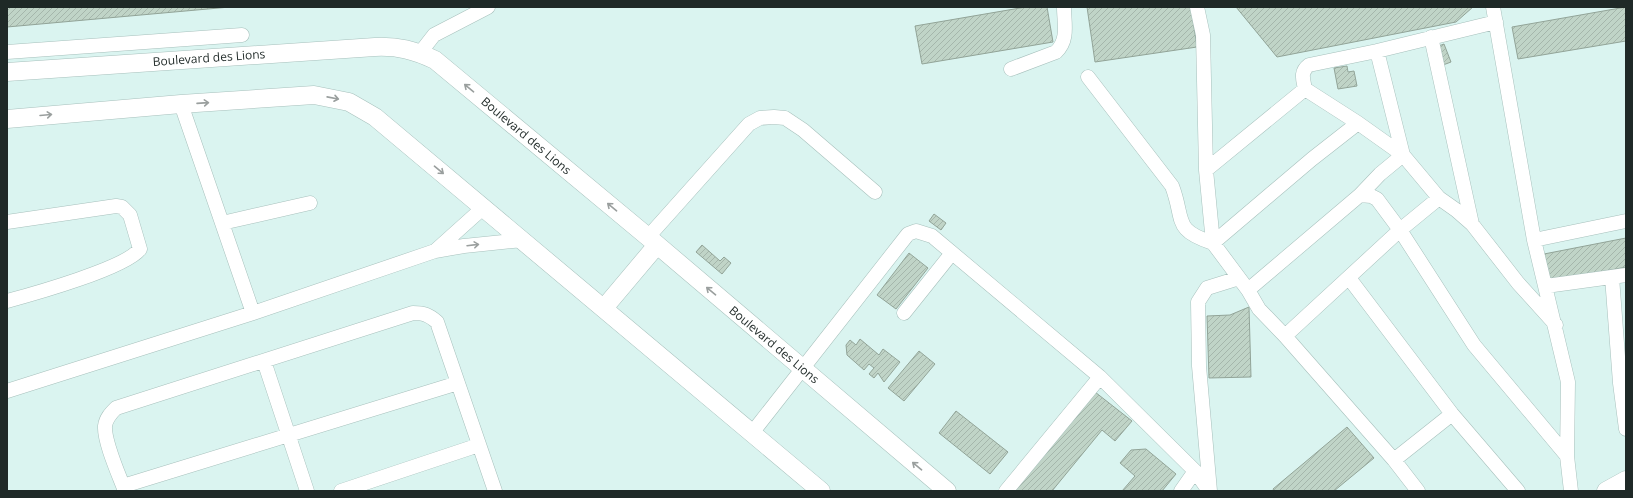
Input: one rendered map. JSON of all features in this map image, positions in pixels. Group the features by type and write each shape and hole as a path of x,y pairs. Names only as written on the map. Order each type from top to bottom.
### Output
{"main road":[{"name":"Boulevard des Lions","path":"7,72 390,46 420,53 435,60 803,368 947,491"},
{"path":"7,119 181,104 314,96 350,102 375,117 821,491"},
{"path":"604,308 652,241"},
{"path":"1606,491 1626,480"}],"street":[{"path":"420,53 434,35 488,7"},
{"path":"1011,69 1056,52 1062,46 1065,39 1064,7"},
{"path":"1197,7 1204,35 1206,170 1213,243 1248,290 1258,309 1285,336 1394,460 1418,491"},
{"path":"1494,7 1534,240 1556,325 1568,382 1567,456 1571,491"},
{"path":"1496,22 1377,51 1309,65 1304,69 1302,75 1305,89 1358,123 1403,155 1439,198 1472,224 1518,282 1556,325"},
{"path":"7,52 242,35"},
{"path":"213,37 216,58"},
{"path":"1432,37 1472,224"},
{"path":"148,42 151,62"},
{"path":"1377,51 1403,155"},
{"path":"1088,77 1172,186 1178,200 1181,222 1187,231 1196,237 1213,243"},
{"path":"1206,170 1305,89"},
{"path":"181,104 253,313"},
{"path":"652,241 749,124 760,118 785,118 803,130 875,192"},
{"path":"1213,243 1312,159 1358,123"},
{"path":"1248,290 1360,195 1380,174 1403,155"},
{"path":"1360,195 1371,196 1377,199 1400,230 1474,345 1567,456"},
{"path":"1285,336 1400,230 1439,198"},
{"path":"222,223 310,203"},
{"path":"7,222 122,207 130,215 140,249 126,261 47,290 7,301"},
{"path":"435,251 484,208"},
{"path":"1534,240 1626,221"},
{"path":"752,433 908,234 916,231 932,236 1100,376 1195,471 1210,491"},
{"path":"7,391 253,313 435,251 464,246 523,240"},
{"path":"904,314 952,254"},
{"path":"1546,286 1626,274"},
{"path":"1612,277 1623,383 1626,429"},
{"path":"1210,491 1199,366 1198,302 1207,288 1239,278"},
{"path":"1349,278 1452,414 1518,491"},
{"path":"458,383 288,435 124,488 105,434 105,424 110,414 116,408 413,313 422,313 438,322 495,491"},
{"path":"264,361 307,491"},
{"path":"1006,491 1100,376"},
{"path":"1394,460 1452,414"},
{"path":"341,491 480,445"},
{"path":"1181,491 1195,471"}],"building":[{"path":"7,7 230,7 7,27"},
{"path":"1026,7 1047,7 1053,42 922,64 915,26"},
{"path":"1087,7 1191,7 1197,47 1095,62"},
{"path":"1236,7 1473,7 1456,22 1277,57"},
{"path":"1626,7 1626,41 1518,59 1512,27"},
{"path":"1444,44 1451,62 1443,65 1436,47"},
{"path":"1347,66 1348,72 1354,71 1357,86 1338,89 1334,68"},
{"path":"934,214 946,223 941,230 929,221"},
{"path":"1626,238 1626,267 1550,282 1544,254"},
{"path":"702,245 720,261 724,257 731,263 722,274 696,252"},
{"path":"909,253 928,268 896,309 877,295"},
{"path":"1249,307 1251,377 1209,378 1207,316 1230,315"},
{"path":"860,339 879,355 883,349 900,362 884,382 878,373 874,378 869,374 874,368 869,364 864,370 847,355 846,345 850,340 856,345"},
{"path":"919,351 935,364 904,401 888,388"},
{"path":"1095,392 1132,421 1115,441 1102,430 1052,491 1013,491"},
{"path":"956,411 1008,452 990,474 939,433"},
{"path":"1347,427 1374,458 1334,491 1274,491 1273,489"},
{"path":"1146,449 1176,474 1162,491 1122,491 1135,476 1120,463 1131,450"}]}
